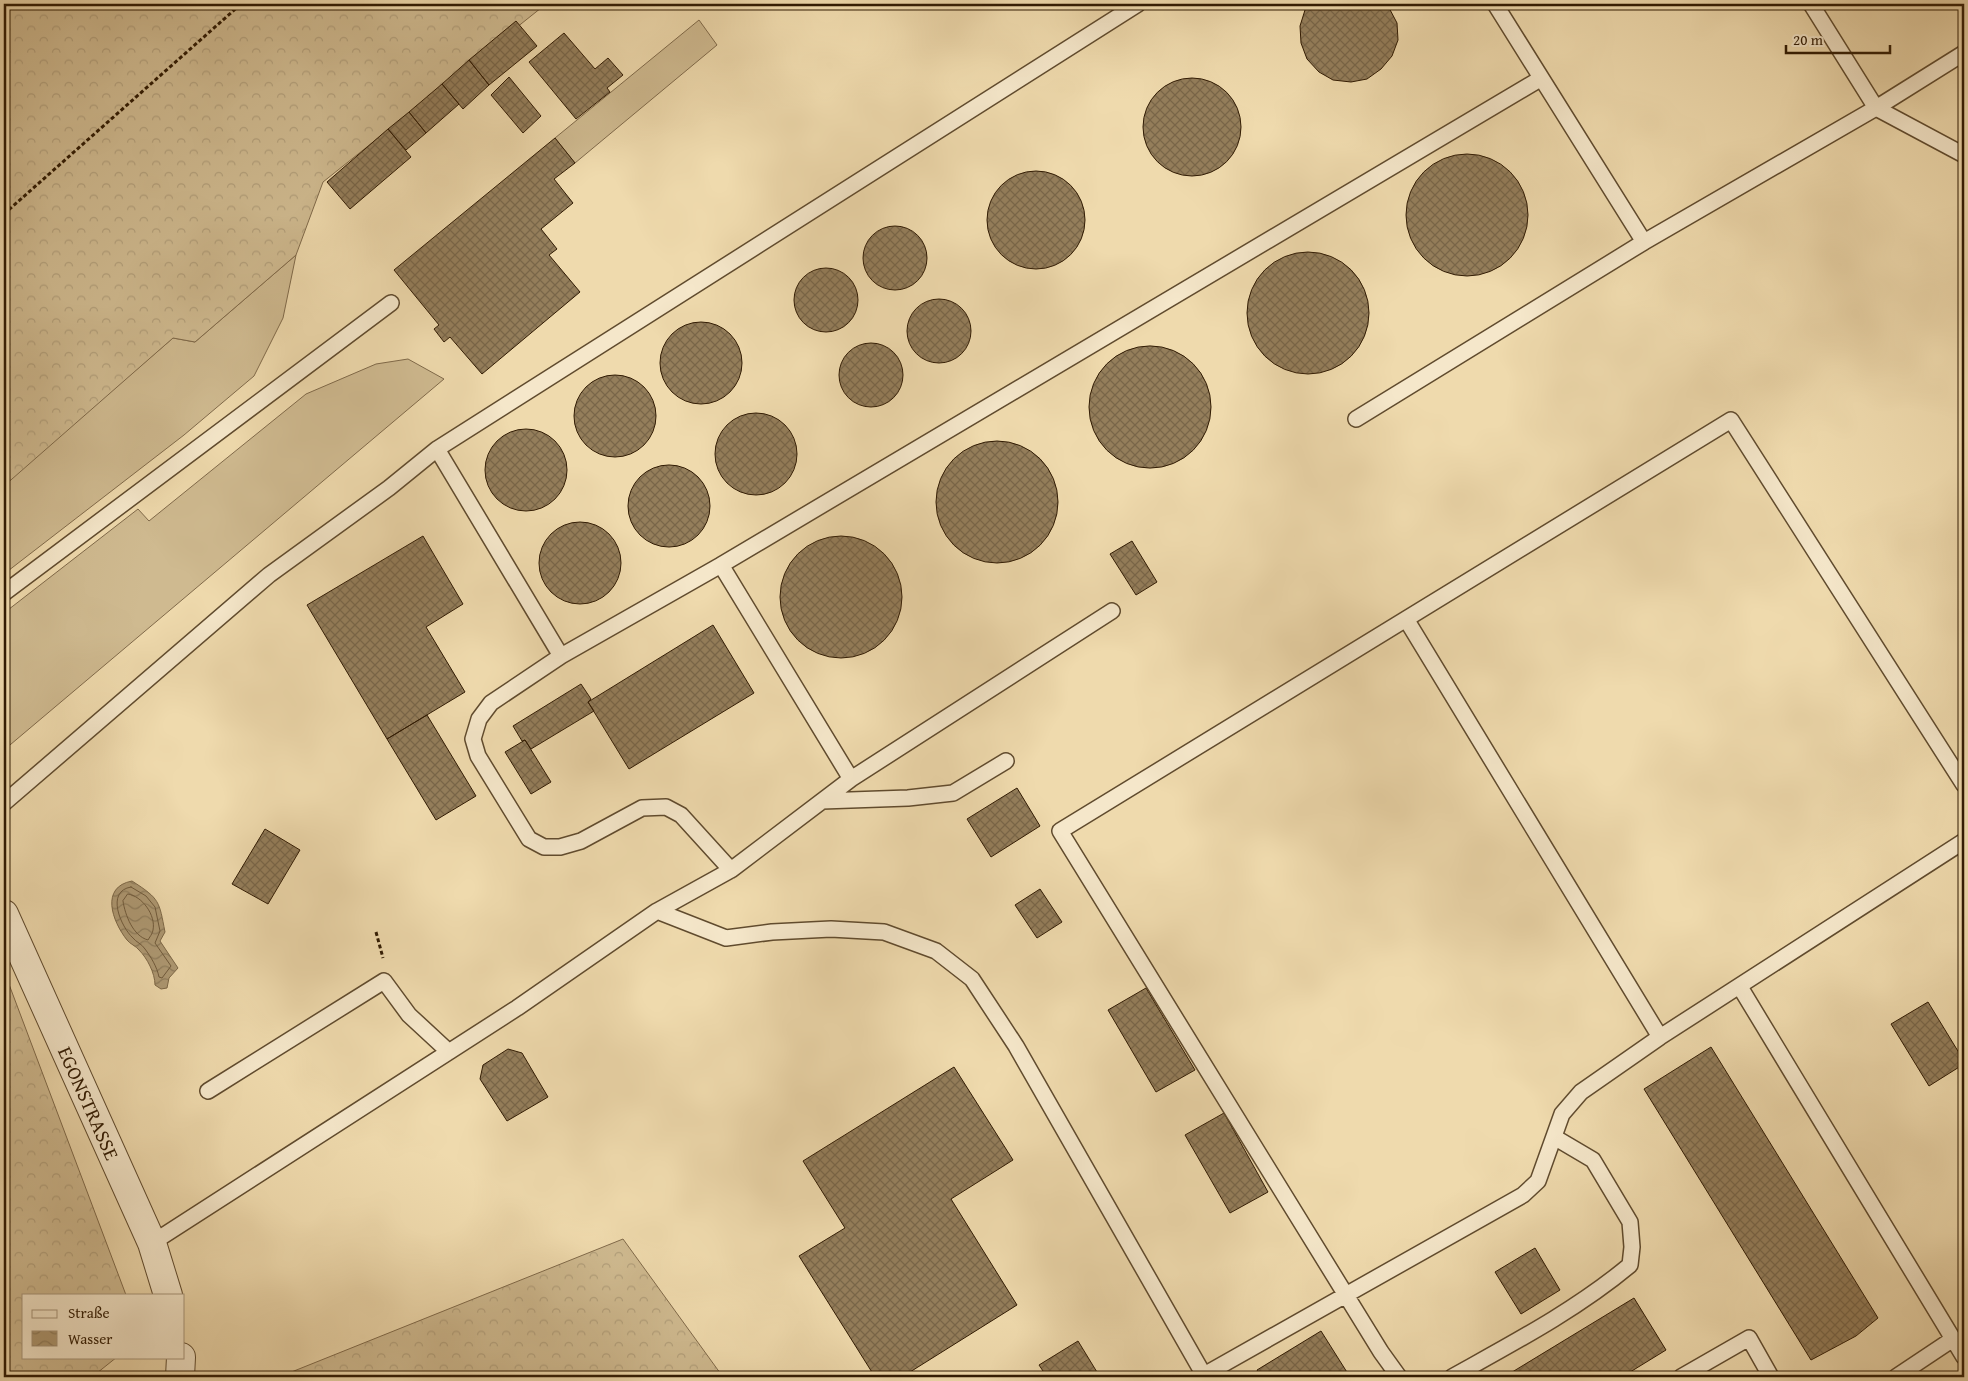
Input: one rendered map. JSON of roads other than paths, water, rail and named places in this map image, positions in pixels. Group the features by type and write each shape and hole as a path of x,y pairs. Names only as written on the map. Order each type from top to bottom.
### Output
{"street":[{"name":"EGONSTRASSE","path":"4,914 152,1244 168,1294"},
{"path":"180,1377 181,1358"}],"lane":[{"path":"4,803 269,575 389,488 437,449 1138,4"},
{"path":"1495,4 1540,79 1644,242"},
{"path":"1812,4 1876,108 1964,155"},
{"path":"1356,419 1644,242 1876,108 1964,53"},
{"path":"731,870 681,815 666,807 642,808 581,841 560,847 544,846 529,838 478,756 473,739 479,719 491,703 560,656 721,565 1540,79"},
{"path":"4,593 391,303"},
{"path":"1399,1377 1381,1352 1060,831 1731,420 1964,785"},
{"path":"437,449 560,656"},
{"path":"721,565 851,779"},
{"path":"152,1244 517,1008 657,911 731,870 851,779 1112,611"},
{"path":"1406,619 1660,1038"},
{"path":"822,801 908,798 953,793 1006,761"},
{"path":"657,911 726,938 772,932 831,929 884,932 936,951 972,979 1016,1046 1204,1376 1523,1195 1538,1180 1562,1114 1581,1092 1660,1038 1964,841"},
{"path":"208,1091 384,981 409,1015 449,1052"},
{"path":"1740,987 1964,1357"},
{"path":"1452,1377 1521,1338 1599,1290 1630,1265 1632,1247 1630,1222 1612,1191 1593,1160 1554,1137"},
{"path":"1681,1377 1749,1338 1771,1377"},
{"path":"1896,1377 1953,1339"}],"water":[{"path":"132,881 153,897 161,913 165,932 160,941 178,968 169,978 167,988 161,989 155,985 154,976 148,961 127,940 114,915 112,897 122,884"}]}
